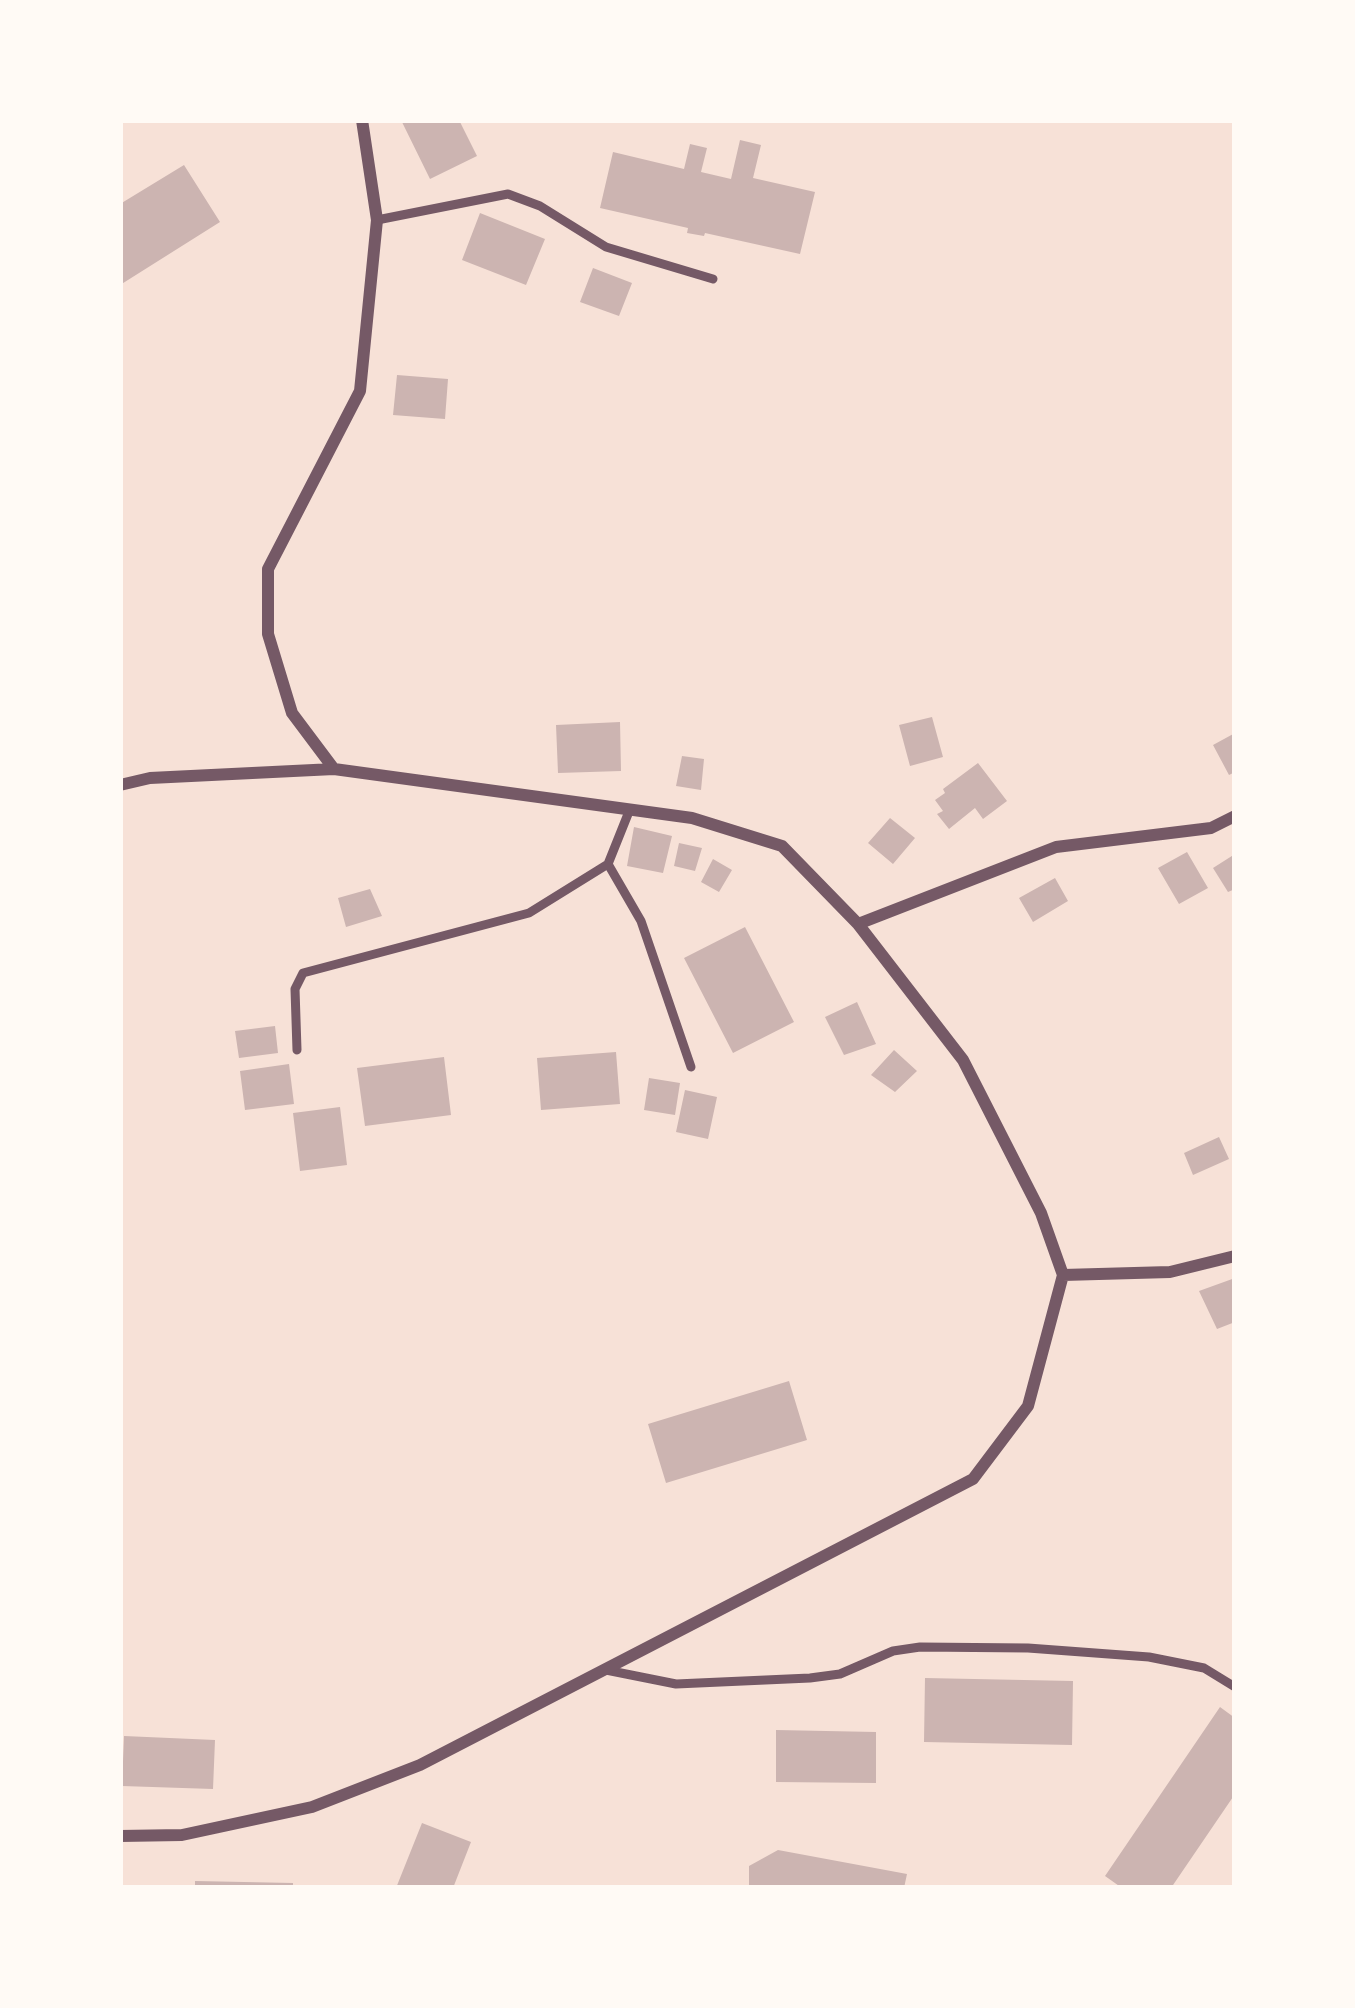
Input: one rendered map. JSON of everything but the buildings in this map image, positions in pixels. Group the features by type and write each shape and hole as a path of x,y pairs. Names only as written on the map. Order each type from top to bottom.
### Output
{"street":[{"path":"334,769 292,713 268,634 268,569 360,391 377,220 362,120"},
{"path":"120,785 150,778 334,769 692,818 782,846 858,924 962,1060 1041,1213 1064,1275 1028,1406 973,1479 420,1766 312,1807 182,1835 120,1836"},
{"path":"858,924 1056,847 1211,828 1235,816"},
{"path":"1064,1275 1170,1272 1235,1256"}],"lane":[{"path":"377,220 508,194 540,206 607,247 713,279"},
{"path":"297,1050 295,988 303,973 530,913 608,864 630,809"},
{"path":"608,864 640,921 692,1067"},
{"path":"605,1670 676,1684 788,1679 840,1674 893,1651 920,1647 1028,1648 1149,1657 1204,1668 1235,1687"}]}
